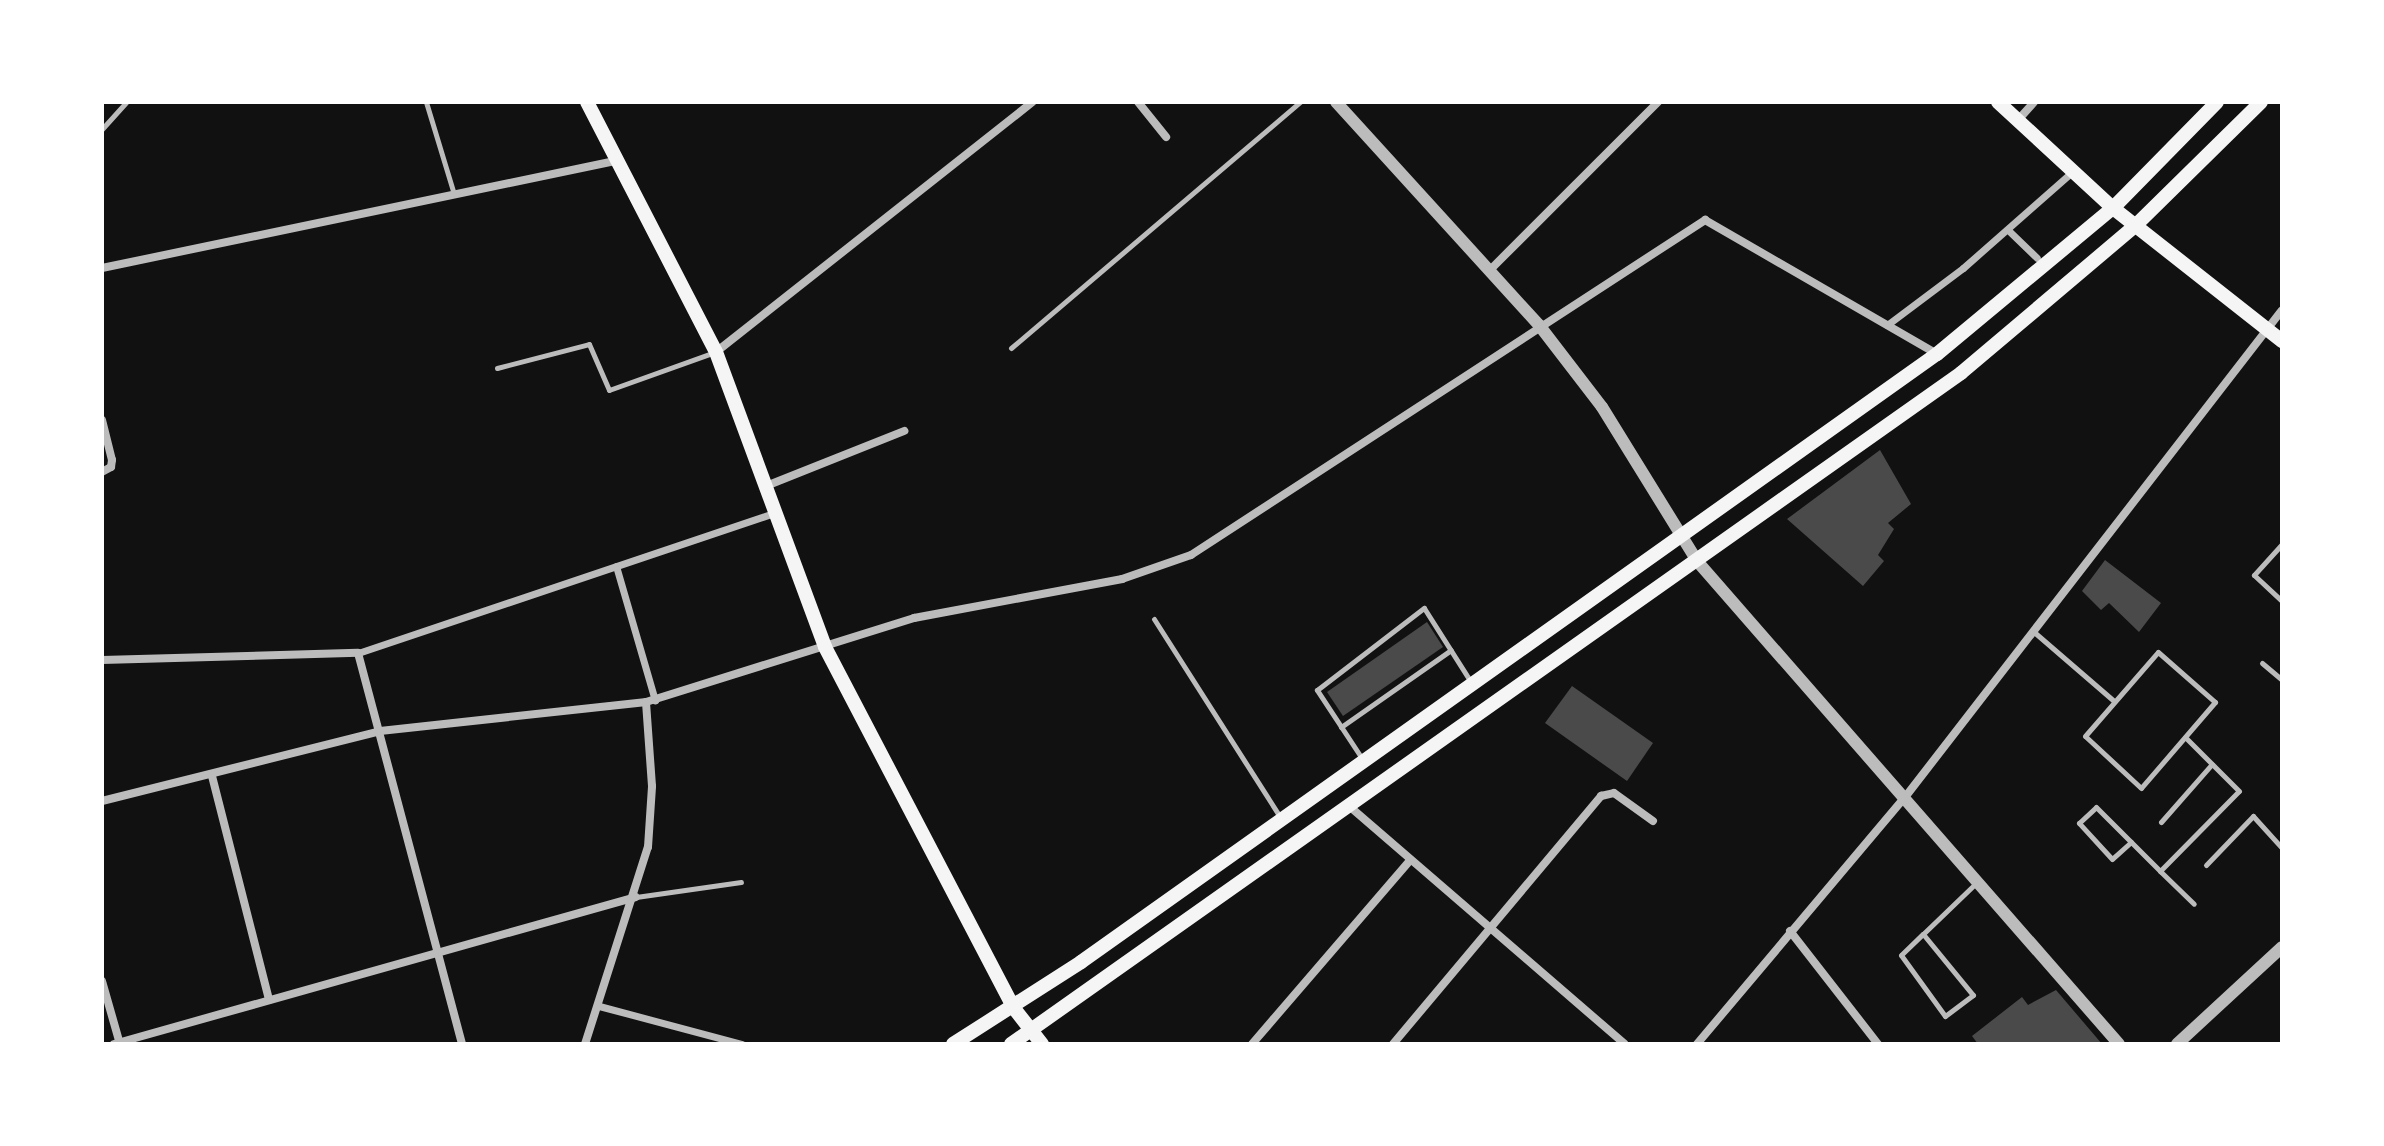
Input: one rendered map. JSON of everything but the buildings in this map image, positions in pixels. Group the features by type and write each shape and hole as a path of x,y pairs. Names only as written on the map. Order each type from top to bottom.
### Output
{"main road":[{"path":"587,102 716,352 825,647 1013,1007 1030,1033 1042,1044"},
{"path":"1998,102 2113,208 2282,341"},
{"path":"953,1044 1013,1007 1474,686 1682,540 1937,354 2113,208 2217,102"},
{"path":"1011,1044 1961,373 2136,225 2261,102"}],"street":[{"path":"716,352 1032,102"},
{"path":"1138,102 1166,137"},
{"path":"1336,102 1539,325 1602,407 1697,561 1906,796 2119,1044"},
{"path":"1489,271 1658,102"},
{"path":"2017,121 2034,102"},
{"path":"102,268 615,161"},
{"path":"1887,325 2008,230 2073,171"},
{"path":"102,801 212,776 380,731 650,701 914,618 1122,579 1191,555 1382,435 1539,325 1705,220 1937,354"},
{"path":"2008,230 2037,258"},
{"path":"1697,1044 1906,796 2282,310"},
{"path":"102,420 112,460 111,467 102,472"},
{"path":"766,486 904,431"},
{"path":"102,660 358,653 775,513"},
{"path":"585,1044 636,897 648,847 652,786 650,701 616,566"},
{"path":"358,653 462,1044"},
{"path":"212,776 269,1000"},
{"path":"1393,1044 1607,792 1653,821"},
{"path":"1349,806 1625,1044"},
{"path":"1252,1044 1410,860"},
{"path":"102,981 118,1043 636,897"},
{"path":"1790,931 1878,1044"},
{"path":"2177,1044 2282,947"},
{"path":"599,1006 742,1044"}],"lane":[{"path":"102,129 126,102"},
{"path":"426,102 454,194"},
{"path":"1011,348 1300,102"},
{"path":"497,368 589,344 609,390 716,352"},
{"path":"2282,544 2254,575 2282,601"},
{"path":"1364,761 1317,690 1424,608 1474,686"},
{"path":"1154,619 1282,819"},
{"path":"2033,631 2114,701"},
{"path":"1341,727 1451,650"},
{"path":"2158,652 2215,702 2141,788 2085,736 2114,701 2158,652"},
{"path":"2262,663 2282,680"},
{"path":"2160,871 2239,791 2185,737"},
{"path":"2161,822 2212,764"},
{"path":"2131,842 2112,859 2079,823 2096,807 2194,904"},
{"path":"2206,865 2253,816 2282,848"},
{"path":"1923,934 1973,995 1945,1016 1901,955 1923,934 1979,881"},
{"path":"636,897 741,882"}]}
